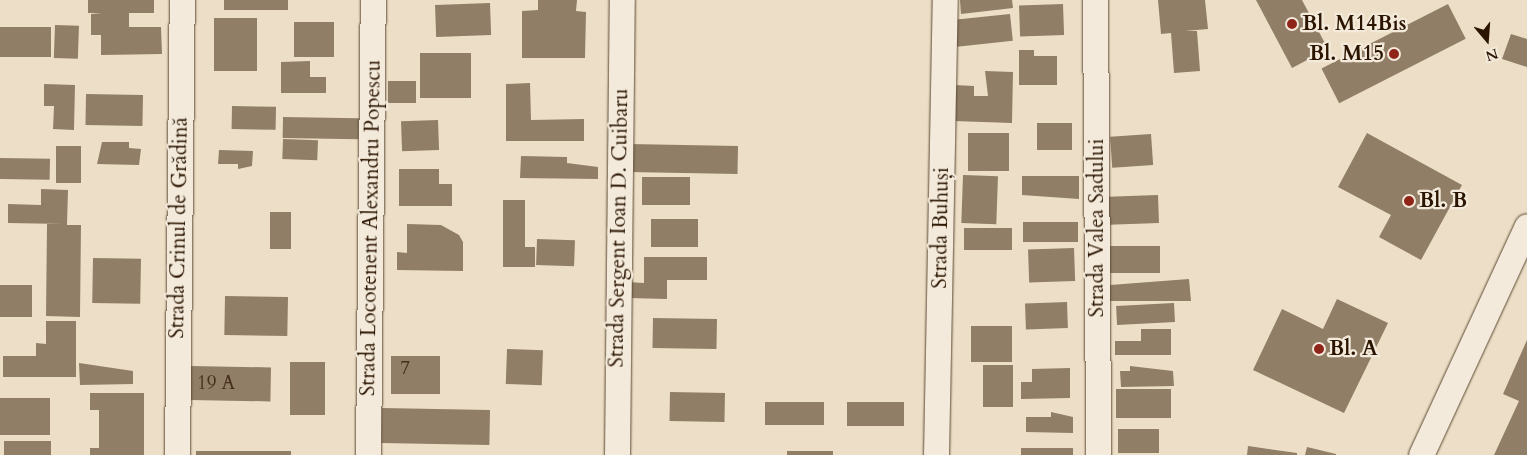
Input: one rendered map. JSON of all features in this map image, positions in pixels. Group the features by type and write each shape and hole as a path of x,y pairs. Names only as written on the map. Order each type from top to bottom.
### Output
{"street":[{"name":"Strada Crinul de Grădină","path":"177,455 182,0"},
{"name":"Strada Locotenent Alexandru Popescu","path":"368,455 373,0"},
{"name":"Strada Sergent Ioan D. Cuibaru","path":"617,455 622,0"},
{"name":"Strada Buhuși","path":"936,455 945,0"},
{"name":"Strada Valea Sadului","path":"1095,0 1098,455"},
{"path":"1421,455 1527,226"}],"building":[{"path":"88,0 154,0 154,13 129,13 129,27 161,27 162,54 101,55 101,35 91,35 91,14 102,13 88,13"},
{"path":"224,0 288,0 288,10 224,10"},
{"path":"538,0 577,0 576,11 586,12 585,58 522,58 522,11 538,10"},
{"path":"960,0 1012,0 1013,8 961,14"},
{"path":"1158,0 1205,0 1208,29 1185,31 1197,31 1200,71 1174,73 1171,33 1161,34"},
{"name":"Bl. M14Bis","path":"1256,0 1302,0 1328,49 1292,68"},
{"path":"490,3 491,35 436,37 435,5"},
{"path":"1063,4 1064,35 1020,37 1019,6"},
{"name":"Bl. M15","path":"1448,4 1466,39 1339,103 1321,68"},
{"path":"1010,14 1013,41 957,47 954,20"},
{"path":"214,18 257,18 257,71 214,71"},
{"path":"294,22 334,22 334,57 294,57"},
{"path":"55,25 79,26 78,59 54,58"},
{"path":"0,27 51,27 51,57 0,57"},
{"path":"1511,34 1527,39 1527,67 1502,59"},
{"path":"1019,50 1034,50 1034,56 1057,56 1057,85 1019,85"},
{"path":"420,53 471,53 471,98 420,98"},
{"path":"310,61 310,77 326,77 326,93 281,93 281,62"},
{"path":"985,71 1013,72 1012,123 953,121 954,85 974,86 974,96 988,96"},
{"path":"388,81 416,81 416,103 388,103"},
{"path":"530,83 531,120 584,119 584,141 506,141 506,84"},
{"path":"44,84 75,85 74,130 53,129 54,106 44,106"},
{"path":"86,94 143,95 142,126 85,125"},
{"path":"232,106 276,107 276,130 232,129"},
{"path":"283,117 359,118 359,139 283,138"},
{"path":"438,120 439,150 402,151 401,121"},
{"path":"1037,123 1072,123 1072,150 1037,150"},
{"path":"968,133 1009,133 1009,171 968,171"},
{"name":"Bl. B","path":"1367,133 1462,185 1421,260 1379,237 1391,215 1338,187"},
{"path":"1151,134 1153,165 1112,168 1110,137"},
{"path":"283,139 318,140 317,160 282,159"},
{"path":"102,142 129,142 129,148 141,149 139,165 97,164"},
{"path":"629,144 738,146 737,174 629,172"},
{"path":"56,146 81,146 81,183 56,183"},
{"path":"219,150 253,151 252,166 238,169 238,164 218,164"},
{"path":"521,156 567,157 567,163 598,167 598,179 520,178"},
{"path":"0,158 50,159 50,180 0,179"},
{"path":"399,169 439,169 439,184 452,184 452,206 399,206"},
{"path":"963,175 998,176 996,224 961,223"},
{"path":"1022,176 1079,176 1079,199 1022,195"},
{"path":"642,177 690,177 690,205 642,205"},
{"path":"41,189 68,190 67,225 81,225 80,317 46,316 47,224 64,224 8,223 8,204 41,205"},
{"path":"1158,195 1159,223 1109,225 1108,197"},
{"path":"503,200 525,200 525,247 535,247 535,267 503,267"},
{"path":"270,212 291,212 291,249 270,249"},
{"path":"651,219 698,219 698,247 651,247"},
{"path":"1023,222 1078,222 1078,242 1023,242"},
{"path":"407,224 441,225 459,235 463,242 463,271 397,270 397,252 407,253"},
{"path":"964,228 1012,228 1012,250 964,250"},
{"path":"537,239 575,240 574,266 536,265"},
{"path":"1110,246 1160,246 1160,273 1110,273"},
{"path":"1074,248 1075,281 1029,283 1028,250"},
{"path":"644,257 707,257 707,280 667,280 667,299 628,298 628,282 644,283"},
{"path":"93,258 141,259 140,304 92,303"},
{"path":"1189,279 1191,301 1110,301 1110,285"},
{"path":"0,285 32,285 32,317 0,317"},
{"path":"225,296 288,297 287,336 224,335"},
{"name":"Bl. A","path":"1337,299 1388,323 1344,413 1253,370 1282,309 1323,329"},
{"path":"1067,302 1068,328 1026,329 1025,303"},
{"path":"1174,303 1175,322 1117,325 1116,306"},
{"path":"653,318 717,319 716,349 652,348"},
{"path":"46,321 76,321 76,377 3,377 3,356 36,356 36,343 46,344"},
{"path":"971,326 1012,326 1012,362 971,362"},
{"path":"1141,329 1171,329 1171,355 1115,355 1115,341 1141,341"},
{"path":"1527,340 1527,455 1494,455 1519,401 1503,394"},
{"path":"507,349 543,350 542,385 506,384"},
{"path":"391,356 440,356 440,394 391,394"},
{"path":"290,362 325,362 325,415 290,415"},
{"path":"79,363 133,371 133,384 80,385"},
{"path":"983,365 1013,365 1013,407 983,407"},
{"path":"191,366 271,367 270,401 190,400"},
{"path":"1130,366 1173,371 1174,386 1121,387 1120,371 1130,371"},
{"path":"1070,368 1070,398 1021,399 1021,382 1032,382 1032,369"},
{"path":"1116,389 1171,389 1171,418 1116,418"},
{"path":"670,392 725,393 724,422 669,421"},
{"path":"90,393 144,393 144,455 90,455 90,448 99,448 99,410 90,410"},
{"path":"0,398 50,398 50,435 0,435"},
{"path":"765,402 824,402 824,425 765,425"},
{"path":"847,402 904,402 904,426 847,426"},
{"path":"382,408 490,410 489,445 381,443"},
{"path":"1051,412 1073,417 1073,433 1026,432 1026,417 1051,417"},
{"path":"1118,429 1159,429 1159,453 1118,453"},
{"path":"4,441 51,441 51,455 4,455"},
{"path":"1248,446 1297,453 1297,455 1247,455"},
{"path":"1307,447 1336,454 1336,455 1305,455"},
{"path":"1021,448 1073,448 1073,455 1021,455"},
{"path":"196,451 291,451 291,455 196,455"},
{"path":"787,451 833,451 833,455 787,455"}],"place":[{"name":"Bl. M14Bis","path":"1292,24"},
{"name":"Bl. M15","path":"1394,54"},
{"name":"Bl. B","path":"1409,201"},
{"name":"Bl. A","path":"1319,349"}]}
